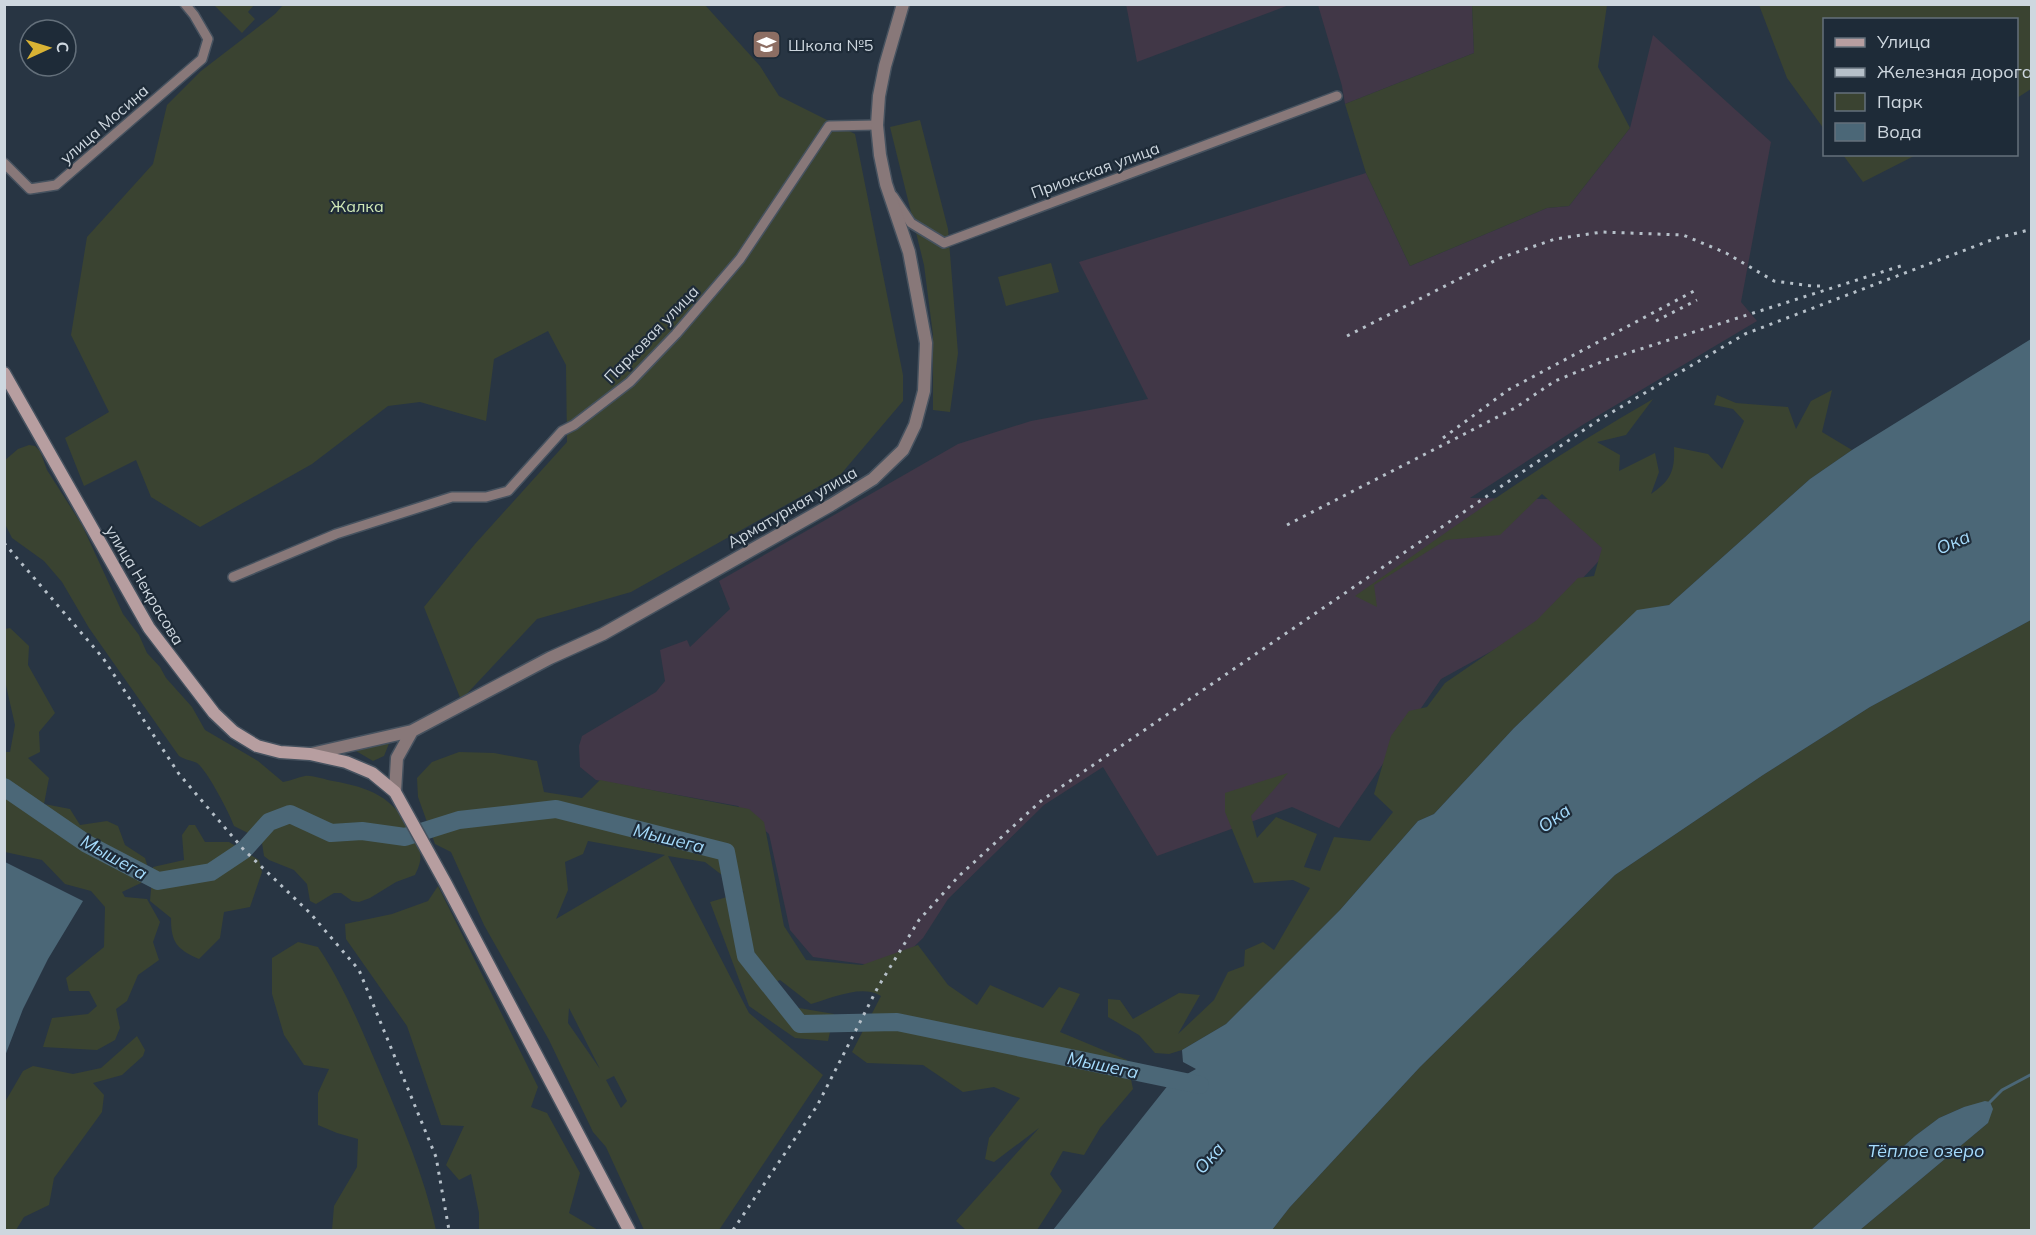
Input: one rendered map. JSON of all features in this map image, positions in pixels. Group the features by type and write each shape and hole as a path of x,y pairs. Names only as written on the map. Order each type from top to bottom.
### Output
{"main road":[{"name":"улица Некрасова","path":"4,373 149,628 214,713 234,732 257,746 280,752 332,758 360,767 382,780 395,792 629,1230"}],"street":[{"name":"улица Мосина","path":"4,164 30,189 56,185 202,59 208,39 185,4"},
{"name":"Арматурная улица","path":"412,731 550,658 603,634 831,505 873,479 903,450 915,425 924,391 926,343 909,252 886,184 877,125 879,96 885,66 903,4"},
{"name":"Приокская улица","path":"886,184 911,223 944,243 1337,96"},
{"name":"Парковая улица","path":"233,576 336,534 452,497 486,497 508,491 562,431 574,425 630,382 676,334 740,259 829,126 877,125"},
{"name":"улица Некрасова","path":"310,754 412,731"},
{"path":"395,792 397,758 412,731"}],"shaded area":[{"path":"1126,4 1289,4 1289,5 1137,62"},
{"path":"1318,5 1472,5 1474,53 1345,104 1342,86"},
{"path":"1653,35 1771,142 1741,302 1757,321 1584,424 1470,498 1555,499 1609,550 1539,625 1441,679 1339,828 1292,807 1157,856 1103,767 1044,805 948,899 923,938 892,968 813,957 790,930 769,834 738,806 596,780 580,767 579,746 582,736 656,692 665,681 660,650 687,640 690,647 730,609 719,581 958,444 1031,421 1148,399 1079,262 1366,173 1410,266 1547,208 1569,206 1630,128"}],"green space":[{"path":"214,5 254,5 248,12 255,19 242,33"},
{"name":"Жалка","path":"283,5 705,5 760,66 779,96 855,134 903,375 903,401 841,474 631,592 537,619 461,700 424,607 475,544 567,442 566,365 548,331 494,359 486,421 420,402 388,406 312,464 200,527 151,497 136,460 84,486 65,438 109,412 71,335 87,237 153,164 167,105 201,71 275,14"},
{"path":"1472,5 1607,5 1598,67 1630,128 1569,206 1547,208 1410,266 1366,173 1345,104 1474,53"},
{"path":"1759,5 2031,5 2031,89 2018,97 2018,18 1823,18 1823,128 1787,78"},
{"path":"920,120 948,229 958,353 950,412 933,410 933,335 924,265 890,127"},
{"path":"1844,156 1914,156 1863,182"},
{"path":"1051,263 1059,292 1006,306 998,277"},
{"path":"1832,390 1822,432 1852,450 1810,479 1669,605 1637,611 1514,728 1434,814 1418,821 1340,910 1226,1024 1182,1050 1169,1054 1155,1053 1139,1035 1108,1017 1108,999 1120,1000 1133,1019 1179,993 1200,995 1178,1034 1214,1000 1228,972 1244,966 1245,950 1263,942 1274,950 1310,888 1293,880 1254,883 1225,812 1225,793 1288,773 1251,816 1257,838 1276,817 1317,834 1304,867 1320,871 1334,837 1370,841 1393,812 1374,794 1391,736 1409,711 1427,707 1445,683 1537,620 1578,578 1594,576 1602,548 1542,494 1500,535 1446,540 1374,585 1377,607 1355,596 1539,469 1653,399 1626,435 1597,442 1620,455 1619,471 1655,453 1659,472 1651,494 1663,484 1670,474 1674,463 1674,447 1708,454 1722,469 1744,421 1733,409 1714,405 1717,395 1736,403 1788,407 1796,429 1811,401"},
{"path":"29,445 35,446 40,451 47,470 82,525 123,614 139,635 147,653 192,707 205,730 258,761 283,782 312,776 358,787 388,802 404,820 417,844 421,857 415,875 396,882 359,902 352,901 341,893 334,893 316,904 310,901 307,884 294,870 269,860 264,856 262,843 258,838 234,826 206,774 197,763 179,756 89,628 62,582 44,561 12,538 5,524 4,461 18,449"},
{"path":"2031,620 2031,1230 1860,1230 1988,1123 1964,1107 1939,1118 1915,1136 1811,1230 1272,1230 1290,1207 1420,1067 1615,875 1763,775 1870,707"},
{"path":"10,628 29,646 28,665 55,713 39,732 40,752 28,758 49,778 44,804 70,809 80,825 107,821 118,826 125,845 145,858 149,871 141,883 122,892 125,897 147,899 160,922 153,942 159,960 138,975 127,1001 116,1009 120,1028 115,1040 97,1050 43,1047 52,1018 88,1014 97,1006 89,991 69,991 66,978 104,947 105,907 91,891 65,884 42,860 5,852 5,752 10,752 15,725 5,681 5,629"},
{"path":"390,741 384,756 373,761 356,751"},
{"path":"459,752 494,753 537,761 544,792 582,798 600,780 749,809 764,822 784,926 806,960 862,965 918,945 948,985 977,1005 990,985 1043,1008 1059,987 1080,994 1060,1032 1127,1060 1133,1089 1100,1128 1084,1155 1063,1151 1050,1174 1062,1191 1037,1230 966,1230 956,1221 1039,1128 994,1162 985,1159 989,1138 1020,1098 994,1087 963,1092 923,1065 867,1063 852,1052 881,996 873,993 865,991 847,993 811,1004 780,980 769,985 793,1007 834,1014 828,1041 795,1038 749,1006 710,902 744,892 705,862 668,856 749,1013 823,1075 719,1230 644,1230 606,1147 593,1132 549,1040 484,925 451,852 435,844 418,797 417,778 432,762","holes":["588,841 665,855 556,919 568,890 565,862 583,854","569,1008 600,1069 568,1023","614,1076 627,1101 621,1108 606,1080"]},
{"path":"189,825 195,825 205,842 229,842 259,860 262,872 250,907 224,912 220,938 199,959 180,948 172,934 171,918 150,901 153,867 184,860 182,835"},
{"path":"438,886 538,1087 531,1107 547,1113 580,1173 569,1213 598,1230 479,1230 479,1213 471,1174 459,1180 446,1165 464,1126 441,1125 407,1026 346,939 345,924 392,914 428,901"},
{"path":"298,942 318,947 352,1007 411,1149 436,1230 332,1230 334,1206 357,1167 358,1139 318,1125 318,1093 329,1069 304,1065 284,1035 272,994 272,958"},
{"path":"137,1036 145,1050 143,1056 122,1075 93,1083 104,1095 102,1112 54,1178 49,1205 24,1217 16,1230 5,1230 5,1102 23,1071 33,1066 73,1074 101,1068"}],"water":[{"name":"Ока","path":"2031,339 2031,620 1870,707 1763,775 1615,875 1420,1067 1290,1207 1272,1230 1053,1230 1169,1084 1196,1069 1183,1062 1182,1050 1226,1024 1340,910 1418,821 1434,814 1514,728 1637,610 1669,605 1810,479 1852,450"},
{"path":"5,862 83,901 48,959 23,1009 5,1056"},
{"name":"Тёплое озеро","path":"1985,1101 1990,1102 1993,1109 1988,1123 1860,1230 1811,1230 1915,1136 1939,1118"}],"waterway":[{"name":"Мышега","path":"4,787 87,844 158,881 211,872 244,850 269,822 290,814 331,833 362,831 405,837 459,820 556,809 726,852 746,956 800,1024 897,1022 1200,1085"},
{"path":"1990,1102 2002,1090 2032,1074"}],"railway":[{"path":"733,1230 817,1106 878,987 919,920 959,876 1042,800 1597,421 1745,334 1994,239 2032,229"},
{"path":"1347,336 1500,258 1555,239 1602,232 1683,235 1726,253 1774,281 1826,286"},
{"path":"1287,525 1515,408 1555,381 1606,360 1904,265"},
{"path":"1443,438 1508,390 1694,291"},
{"path":"1656,321 1697,300"},
{"path":"4,543 103,658 179,774 244,850 310,913 359,970 436,1157 449,1230"}],"place":[{"name":"Школа №5","path":"767,45"}]}
